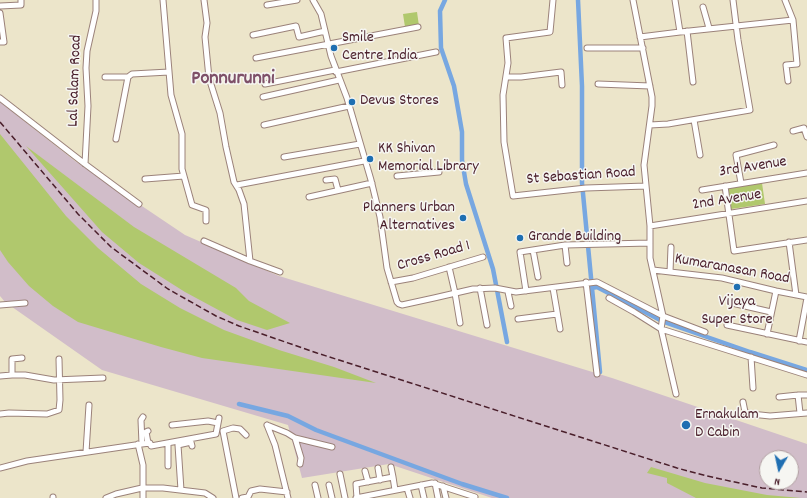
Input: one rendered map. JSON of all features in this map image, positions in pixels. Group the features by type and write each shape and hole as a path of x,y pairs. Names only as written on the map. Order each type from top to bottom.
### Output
{"street":[{"path":"0,6 21,5 21,0"},
{"name":"Lal Salam Road","path":"85,164 88,106 86,68 87,51 96,11 96,0"},
{"path":"163,0 171,95 182,134 182,169 192,205 206,210 206,221"},
{"path":"204,0 207,24 205,37 209,78 218,105 234,182 237,185 244,204 250,261"},
{"path":"268,5 297,0"},
{"path":"313,0 321,14 335,71 349,106 364,161 372,183 380,216 387,268 397,302 402,305 480,288 495,288 508,292 526,292 586,282 598,282 663,317 705,332"},
{"name":"St Sebastian Road","path":"553,0 550,32 506,38 508,63 503,94 504,142 513,196 583,188 646,186"},
{"path":"633,0 650,86 652,106 644,165 650,226 650,258 663,317 661,328 676,394"},
{"path":"675,0 680,32"},
{"path":"650,125 668,124 750,110 733,0"},
{"path":"785,0 793,20 797,64 786,65 788,80"},
{"path":"703,7 709,28"},
{"path":"0,13 4,42 0,42"},
{"path":"640,38 709,28 793,20"},
{"path":"253,35 296,26 299,37 325,31"},
{"path":"256,58 328,43 418,27"},
{"path":"687,31 693,82"},
{"path":"587,48 643,48"},
{"path":"265,84 436,52"},
{"path":"105,77 128,77 132,74 169,72"},
{"path":"506,77 521,77 561,72 562,85"},
{"path":"116,139 128,77"},
{"path":"263,97 339,80"},
{"path":"598,84 650,86"},
{"path":"0,98 139,204"},
{"path":"264,125 349,106"},
{"path":"694,120 700,155"},
{"path":"793,131 804,128 807,137"},
{"path":"284,157 360,144"},
{"path":"741,183 736,155 774,145"},
{"path":"237,185 364,161"},
{"path":"397,176 439,172"},
{"name":"3rd Avenue","path":"702,190 807,173"},
{"path":"145,180 184,176"},
{"path":"326,180 335,179 338,190"},
{"path":"309,197 372,183"},
{"path":"725,186 734,251 807,240"},
{"name":"2nd Avenue","path":"650,226 807,202"},
{"path":"204,240 250,261 280,272"},
{"path":"789,242 796,295"},
{"path":"526,292 520,252 565,245 650,243"},
{"path":"565,245 567,263"},
{"path":"670,272 671,247"},
{"path":"533,250 538,277"},
{"name":"Cross Road 1","path":"391,282 413,278 449,268 483,256"},
{"path":"449,268 460,323"},
{"name":"Kumaranasan Road","path":"653,270 722,278 807,298"},
{"path":"586,282 597,374"},
{"path":"480,288 487,325"},
{"path":"552,288 560,329"},
{"path":"767,334 776,291"},
{"path":"508,292 511,306"},
{"path":"609,298 661,328 807,375"},
{"path":"798,341 807,298"},
{"path":"0,305 25,303"},
{"path":"732,303 771,312"},
{"path":"518,319 557,314"},
{"path":"727,325 807,342"},
{"path":"751,357 753,388"},
{"path":"12,375 12,359 22,358"},
{"path":"0,414 47,414 59,410 58,359"},
{"path":"0,376 25,375 59,380 104,378"},
{"path":"779,397 807,395"},
{"path":"798,396 800,413"},
{"path":"743,402 745,412 751,414 770,416 807,413"},
{"path":"86,452 89,405"},
{"path":"143,417 141,420 143,443 143,498"},
{"path":"172,425 208,421 218,423 223,431 236,498"},
{"path":"178,443 216,434 218,423"},
{"path":"288,498 275,445 267,426 287,433 295,438 332,447"},
{"path":"141,427 148,428 143,443"},
{"path":"223,431 233,428 240,429 246,435"},
{"path":"295,438 301,458 300,464"},
{"path":"0,467 27,461 143,443 150,443 151,446 168,443 191,442 192,446"},
{"path":"168,443 168,466"},
{"path":"178,443 181,490"},
{"path":"391,467 395,490"},
{"path":"378,468 380,480"},
{"path":"365,471 368,482"},
{"path":"340,474 345,498"},
{"path":"393,477 356,484 357,498 434,483 459,490 475,497"},
{"path":"434,483 438,498"},
{"path":"315,485 318,498"},
{"path":"329,485 332,498"},
{"path":"421,485 424,498"},
{"path":"443,486 446,498"},
{"path":"106,498 142,488 163,488 205,493 213,498"},
{"path":"407,488 410,498"},
{"path":"242,498 248,497 251,491 260,489 287,492"},
{"path":"459,490 461,498"}],"shaded area":[{"path":"0,102 75,161 185,235 279,276 612,378 807,444 807,498 492,498 389,464 302,478 288,425 102,370 5,302 0,296"}],"green space":[{"path":"417,12 419,26 405,27 403,14"},
{"path":"0,134 66,216 98,248 141,284 180,308 224,330 279,350 334,367 376,383 202,358 78,322 53,306 29,286 8,262 0,250"},
{"path":"26,146 134,227 236,288 249,301 290,323 267,330 237,320 185,292 139,263 102,232"},
{"path":"762,183 765,204 731,209 729,188"},
{"path":"651,467 705,483 767,495 801,498 696,498 667,483 667,478 647,473"}],"waterway":[{"path":"445,0 440,11 441,48 454,86 462,132 462,160 466,184 493,269 507,342"},
{"path":"578,0 582,86 582,183 600,372"},
{"path":"592,288 597,287 664,322 807,370"},
{"path":"239,404 288,416 316,430 462,484 507,498"}],"railway":[{"path":"0,122 78,214 111,247 168,289 216,316 239,326 317,353 677,468 762,488 807,492"}],"place":[{"name":"Smile Centre India","path":"334,48"},
{"name":"Devus Stores","path":"352,102"},
{"name":"KK Shivan Memorial Library","path":"370,159"},
{"name":"Planners Urban Alternatives","path":"463,218"},
{"name":"Grande Building","path":"520,238"},
{"name":"Vijaya Super Store","path":"737,287"},
{"name":"Ernakulam D Cabin","path":"686,425"}],"district":[{"name":"Ponnurunni","path":"233,80"}]}
